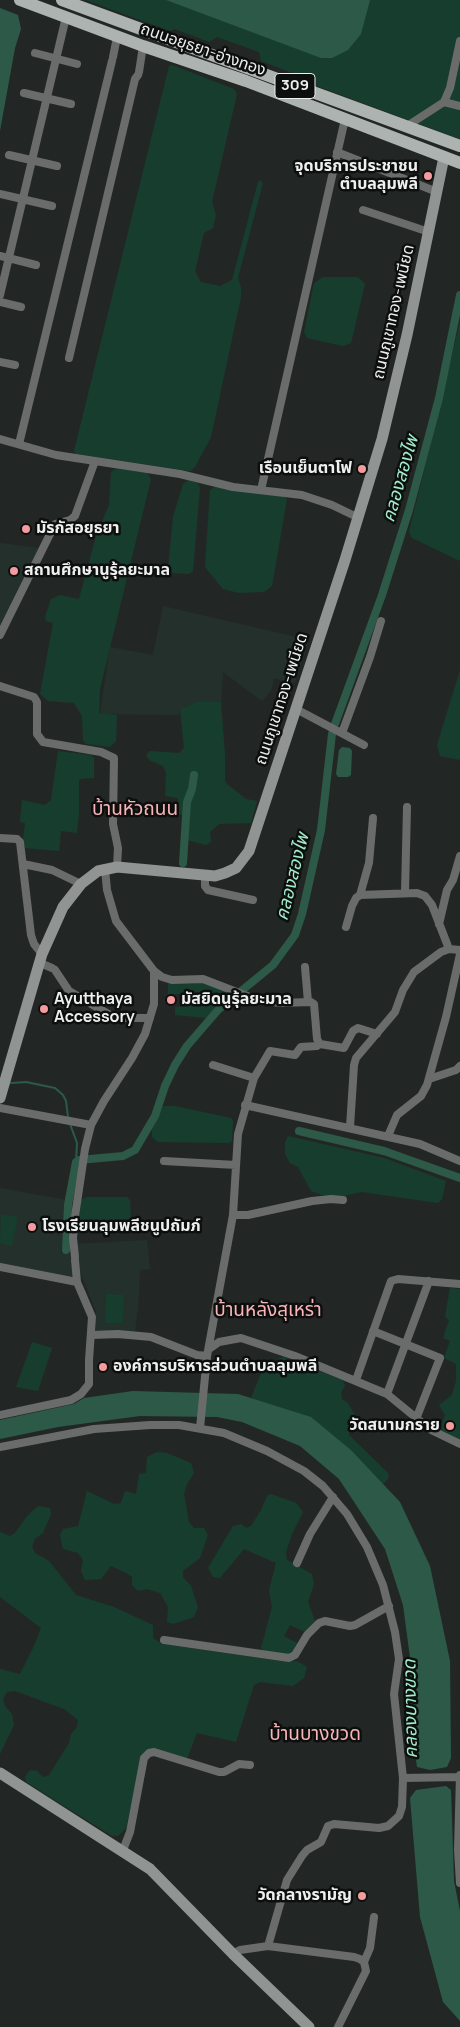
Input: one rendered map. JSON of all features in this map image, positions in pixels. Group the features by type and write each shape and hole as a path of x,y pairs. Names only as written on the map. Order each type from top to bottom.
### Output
{"main road":[{"name":"ถนนอยุธยา-อ่างทอง","path":"20,0 143,46 246,81 460,162"},
{"name":"ถนนอยุธยา-อ่างทอง","path":"62,0 460,146"},
{"path":"121,38 129,25"}],"street":[{"path":"0,295 66,17"},
{"path":"20,444 112,59 121,38"},
{"path":"407,126 444,102 450,88 460,41"},
{"path":"69,358 143,46"},
{"path":"35,53 76,64"},
{"path":"24,92 71,104"},
{"path":"444,102 460,106"},
{"path":"261,490 345,119"},
{"path":"337,152 437,192"},
{"path":"9,155 56,166"},
{"name":"ถนนภูเขาทอง-เพนียด","path":"0,1098 41,958 63,907 81,884 92,874 105,869 117,868 215,876 230,870 243,860 249,851 359,518 386,424 444,157"},
{"path":"0,194 52,206"},
{"path":"364,210 429,232"},
{"path":"0,256 36,265"},
{"path":"0,302 21,307"},
{"path":"0,362 15,365"},
{"path":"0,439 56,455 171,473 233,487 302,495 332,505 359,518"},
{"path":"0,635 55,524 70,520 75,516 95,461"},
{"path":"342,733 381,621"},
{"path":"0,686 34,697 37,702 37,734 43,742 101,752 114,758 113,824 118,848 117,868"},
{"path":"296,709 364,745"},
{"path":"405,892 407,807"},
{"path":"346,927 352,906 360,894 369,863 373,818"},
{"path":"0,838 17,839 20,842 31,935 41,958 53,969 70,991 110,1015 120,1018 150,1018"},
{"path":"439,924 447,890 460,856"},
{"path":"23,864 52,870 81,884"},
{"path":"105,869 107,890 116,921 154,971 162,977 172,980 203,979 247,996 280,1003 308,1002 314,1004 317,1040 320,1044"},
{"path":"205,876 205,886 208,890 252,900"},
{"path":"360,894 405,892 425,896 432,905 449,949"},
{"path":"350,1127 354,1064 360,1052 395,1012 403,990 414,972 449,949 460,950"},
{"path":"388,1136 397,1115 421,1096 429,1079 446,1018 460,954"},
{"path":"305,966 308,1002"},
{"path":"0,1415 71,1400 81,1394 89,1384 92,1317 77,1282 73,1238 82,1170 92,1125 104,1101 145,1034 154,1004 154,971"},
{"path":"200,1425 208,1353 234,1216 238,1134 254,1078 270,1051 295,1055 301,1047 320,1044 344,1048 352,1031 358,1028 377,1034"},
{"path":"213,1065 254,1078"},
{"path":"429,1079 456,1070 460,1066"},
{"path":"245,1105 420,1144 460,1160"},
{"path":"0,1108 92,1125"},
{"path":"164,1161 236,1165"},
{"path":"234,1216 256,1214 312,1201 343,1200"},
{"path":"0,1268 77,1282"},
{"path":"356,1380 391,1281 398,1278 460,1284"},
{"path":"387,1394 429,1281"},
{"path":"373,1331 407,1343 440,1358 416,1419"},
{"path":"92,1335 118,1334 151,1337 197,1355 208,1353 219,1342 241,1338 295,1356 387,1394 431,1430 460,1444"},
{"path":"0,1447 94,1429 150,1425 200,1425 224,1433 304,1471 334,1497 367,1547 383,1584 399,1659 394,1694 402,1778 402,1807 399,1816 388,1826 379,1828 334,1824 328,1826 321,1842 307,1850 287,1880 268,1946"},
{"path":"297,1563 310,1534 334,1497"},
{"path":"164,1640 289,1658 295,1655 307,1635 319,1623 325,1621 355,1626 389,1606"},
{"path":"123,1850 130,1832 144,1758 149,1753 154,1752 219,1772 224,1772 240,1764 250,1766"},
{"path":"0,1773 150,1869 233,1954 309,2027"},
{"path":"402,1778 460,1776 458,1850 460,1883"},
{"path":"338,2027 366,1971 364,1962 370,1948 374,1917"},
{"path":"233,1954 240,1950 268,1946 354,1957 364,1962"}],"shaded area":[{"path":"86,0 460,0 460,139 298,79 295,74 261,61 259,52 217,37 209,42 175,29 170,31"},
{"path":"172,65 234,89 237,94 212,202 216,215 213,228 204,233 195,271 201,282 220,286 232,280 258,182 260,180 263,183 238,278 241,287 241,297 211,437 195,467 190,471 76,454 74,451 169,66"},
{"path":"323,277 358,277 365,284 351,343 343,346 307,338 304,332 314,283"},
{"path":"460,322 460,561 412,538 409,532"},
{"path":"117,468 147,473 151,479 100,689 99,713 117,715 116,741 110,747 86,744 83,740 82,716 74,703 48,701 40,694 53,623 46,621 45,617 51,599 60,595 79,599 96,536 109,505 111,472"},
{"path":"188,480 198,483 200,488 193,571 189,574 171,573 168,568 173,517 183,484"},
{"path":"216,486 285,496 287,499 272,586 264,592 239,593 223,589 205,567 210,490"},
{"name":"สถานศึกษานูรุ้ลยะมาล","path":"0,543 39,548 0,630"},
{"path":"163,606 309,640 295,683 274,678 271,691 262,701 223,672 221,702 196,702 180,709 179,715 100,714 110,647 153,655"},
{"path":"460,670 460,760 440,756 437,745"},
{"path":"196,702 221,702 225,781 246,799 257,801 251,823 219,824 210,832 211,842 206,845 187,840 188,815 177,814 178,798 165,796 166,773 163,766 149,760 146,755 150,751 179,753 184,748 180,709"},
{"path":"58,751 91,755 94,758 94,778 79,780 77,833 61,831 59,851 25,848 23,839 25,823 20,822 22,800 45,805 51,800"},
{"path":"195,980 229,991 207,1018 175,1015 175,1007 186,1006 186,994 168,994 168,982"},
{"path":"163,1106 175,1106 231,1118 233,1121 232,1141 229,1143 158,1142 152,1137 152,1130"},
{"path":"288,1136 384,1158 446,1181 442,1199 438,1203 362,1192 342,1196 322,1195 311,1191 298,1167 290,1163 285,1154 285,1143"},
{"name":"โรงเรียนลุมพลีชนูปถัมภ์","path":"0,1188 66,1200 61,1253 72,1255 75,1275 65,1278 0,1264"},
{"path":"87,1197 127,1197 130,1200 131,1221 116,1222 113,1227 102,1231 83,1232 78,1228 81,1200"},
{"path":"1,1214 18,1217 12,1246 0,1243"},
{"path":"147,1240 150,1269 140,1270 135,1332 99,1332 96,1330 96,1311 81,1274 76,1244"},
{"path":"450,1288 460,1289 460,1440 443,1434 440,1427 445,1415 439,1405 452,1395 456,1381 456,1364 444,1358 450,1341 443,1338 449,1320 445,1317"},
{"path":"106,1294 124,1295 123,1323 105,1323"},
{"path":"32,1342 52,1348 38,1391 16,1387"},
{"path":"284,1357 342,1380 345,1385 341,1393 342,1399 348,1403 355,1415 355,1421 349,1427 349,1435 388,1473 389,1478 383,1484 352,1451 251,1398 262,1371 279,1358"},
{"path":"157,1452 167,1453 191,1463 194,1473 187,1484 184,1494 189,1522 194,1528 204,1528 208,1535 200,1558 183,1571 183,1577 191,1586 198,1607 194,1617 173,1624 167,1622 168,1607 160,1593 147,1589 138,1591 132,1585 132,1577 124,1572 111,1566 101,1579 85,1580 81,1571 83,1560 78,1553 63,1549 60,1535 63,1529 78,1526 87,1491 114,1504 121,1503 125,1491 136,1494 139,1474 146,1473 147,1457"},
{"path":"271,1494 296,1503 303,1512 292,1534 286,1552 287,1560 312,1574 314,1584 308,1602 315,1621 305,1632 290,1625 284,1636 297,1643 293,1653 287,1656 262,1651 261,1648 272,1607 269,1590 276,1563 244,1549 220,1578 213,1577 208,1568 233,1526 241,1524 246,1528 251,1526 267,1496"},
{"path":"38,1506 50,1508 51,1514 43,1533 35,1539 32,1547 35,1553 49,1561 76,1595 114,1607 153,1625 153,1638 162,1644 287,1662 297,1661 307,1667 304,1678 293,1686 260,1682 254,1685 236,1742 197,1733 187,1759 153,1749 145,1751 142,1756 126,1828 118,1836 112,1836 26,1782 25,1777 30,1770 37,1771 43,1777 49,1775 69,1743 71,1734 77,1727 78,1720 64,1709 15,1691 7,1692 3,1699 5,1706 12,1714 14,1725 0,1754 0,1669 20,1674 41,1628 0,1597 0,1532 10,1536 15,1533 27,1516"}],"water":[{"path":"166,0 370,0 361,34 348,50 332,58 321,58"},
{"path":"0,8 18,15 21,29 15,48 0,131"},
{"path":"342,747 350,748 352,751 351,775 348,777 338,777 336,774 339,750"},
{"name":"คลองบางขวด","path":"133,1391 238,1394 311,1417 352,1451 400,1502 430,1566 450,1661 451,1758 447,1767 430,1770 417,1767 410,1721 411,1665 403,1605 385,1549 339,1479 300,1446 242,1422 217,1417 140,1416 58,1427 0,1439 0,1420 74,1404 84,1398"},
{"path":"446,1786 451,1790 454,1881 460,1911 460,2021 443,2002 420,1917 410,1798 416,1790"}],"waterway":[{"name":"คลองสองไพ","path":"335,724 382,595 409,510 439,398 460,295"},
{"name":"คลองสองไพ","path":"66,1250 68,1205 76,1162 79,1160 123,1156 135,1150 155,1116 165,1086 187,1046 218,1010 273,965 295,935 302,914 321,830 332,734"},
{"path":"183,863 187,802 192,789 194,775"},
{"path":"11,1083 26,1082 55,1088 63,1095 66,1101 68,1117"},
{"path":"70,1124 77,1143 76,1162"},
{"path":"299,1131 384,1151 460,1178"}],"place":[{"name":"จุดบริการประชาชน ตำบลลุมพลี","path":"428,176"},
{"name":"เรือนเย็นตาโฟ","path":"362,469"},
{"name":"มัรกัสอยุธยา","path":"26,529"},
{"name":"สถานศึกษานูรุ้ลยะมาล","path":"14,571"},
{"name":"มัสยิดนูรุ้ลยะมาล","path":"171,1000"},
{"name":"Ayutthaya Accessory","path":"44,1009"},
{"name":"โรงเรียนลุมพลีชนูปถัมภ์","path":"32,1227"},
{"name":"องค์การบริหารส่วนตำบลลุมพลี","path":"103,1367"},
{"name":"วัดสนามกราย","path":"450,1426"},
{"name":"วัดกลางรามัญ","path":"362,1896"}],"district":[{"name":"บ้านหัวถนน","path":"135,810"},
{"name":"บ้านหลังสุเหร่า","path":"268,1311"},
{"name":"บ้านบางขวด","path":"315,1735"}]}
